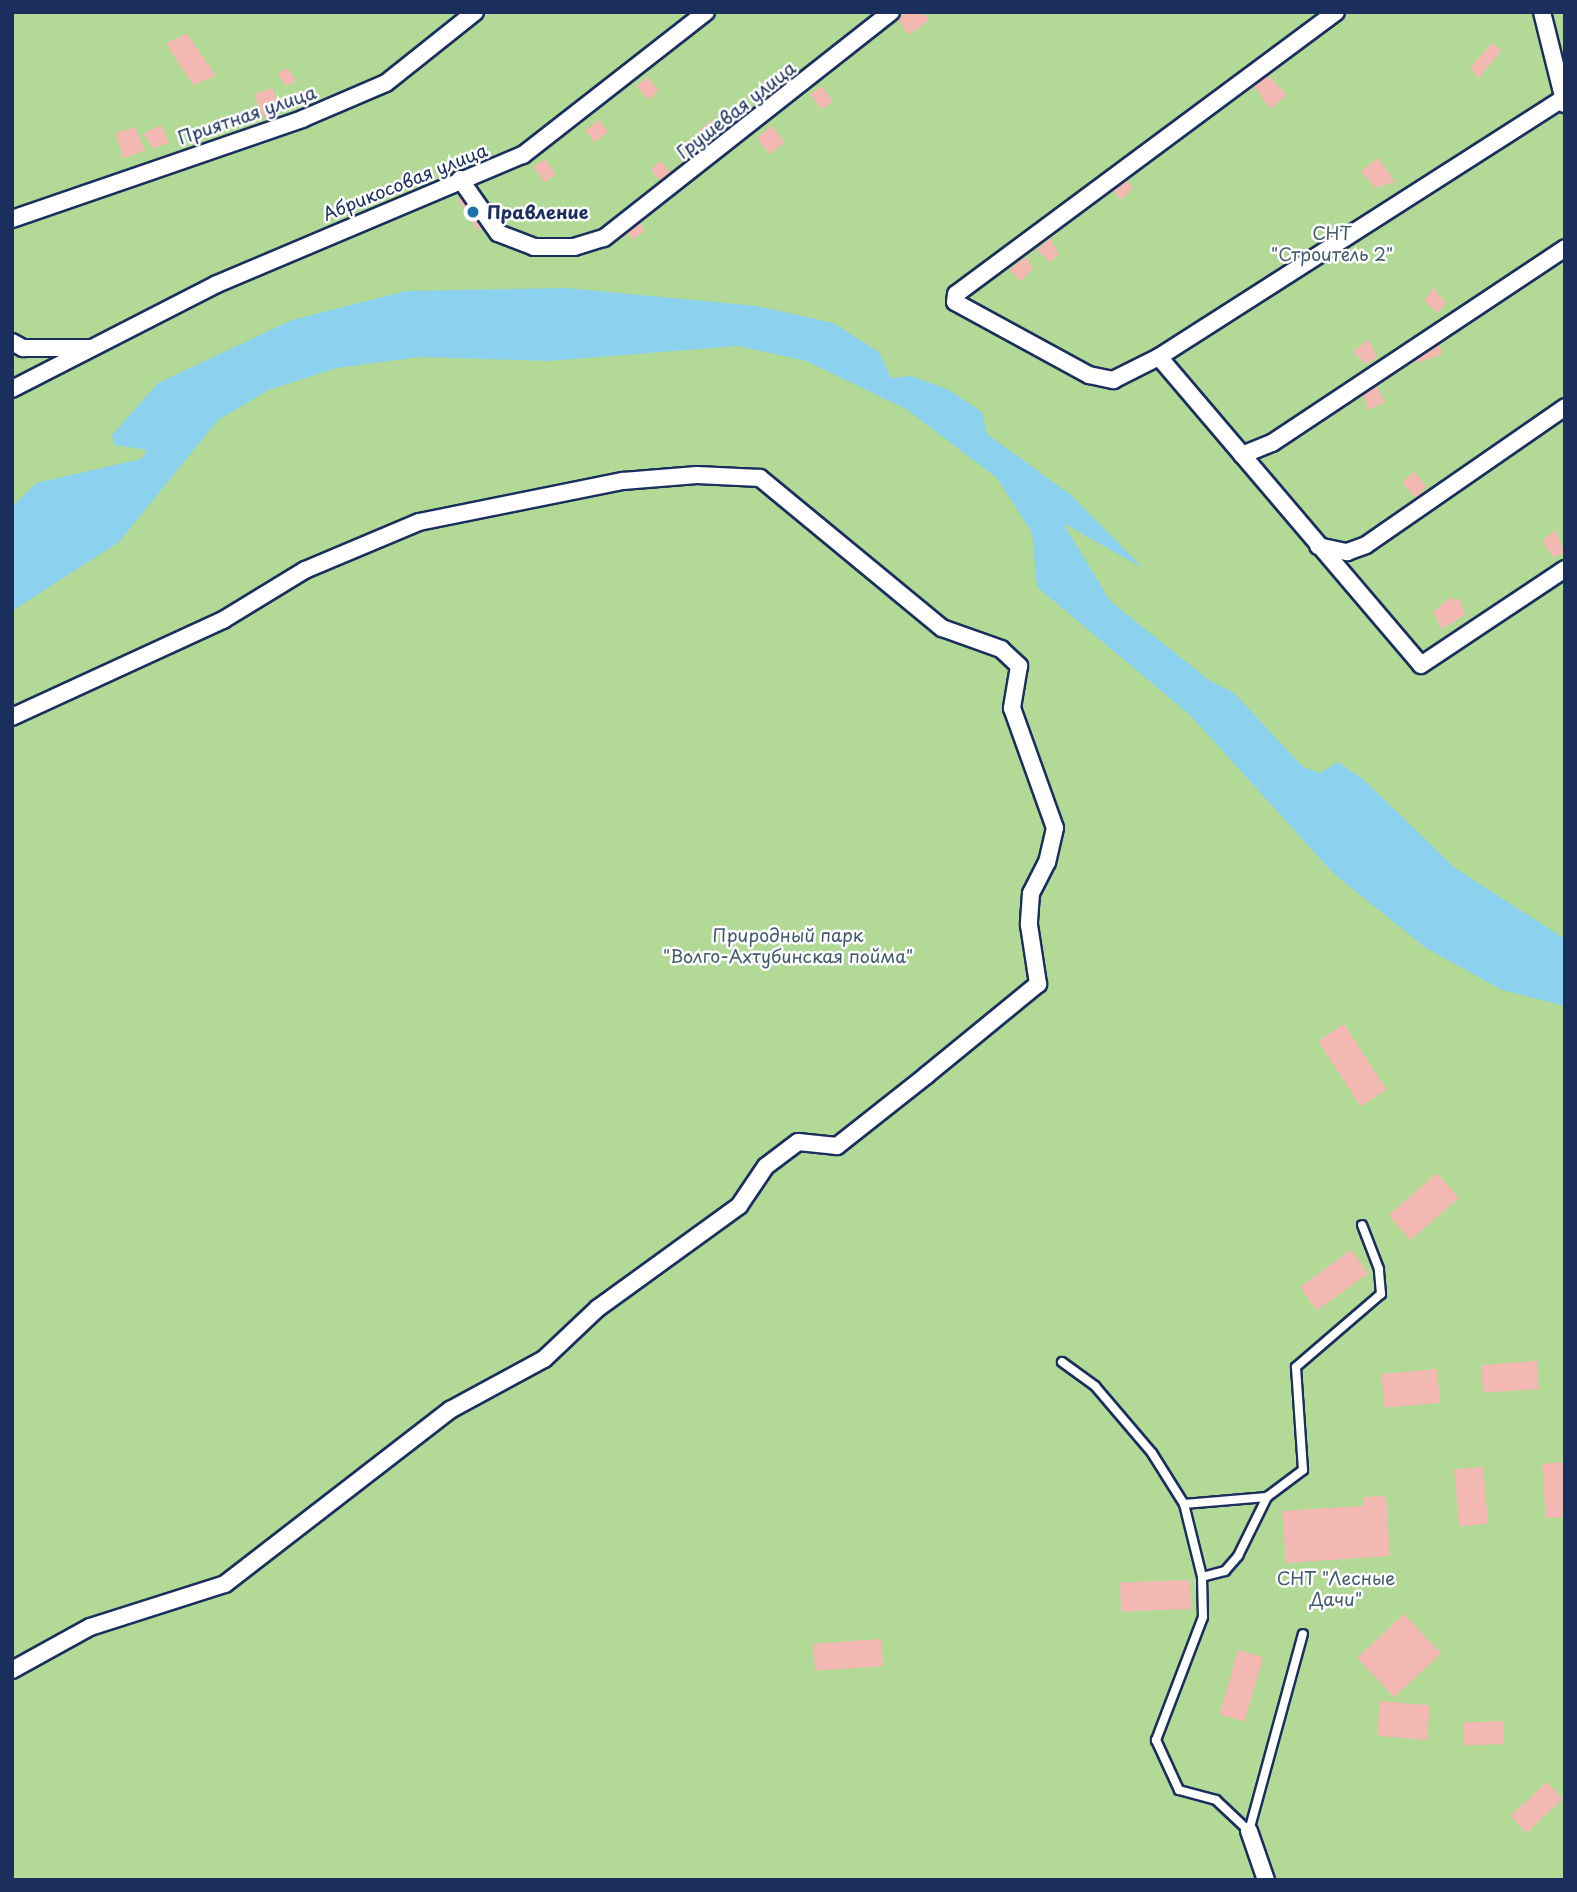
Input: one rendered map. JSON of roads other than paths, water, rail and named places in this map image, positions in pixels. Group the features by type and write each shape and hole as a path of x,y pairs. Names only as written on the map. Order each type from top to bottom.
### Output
{"street":[{"name":"Приятная улица","path":"12,219 302,119 386,83 475,12"},
{"name":"Абрикосовая улица","path":"12,389 217,284 460,179 523,155 706,12"},
{"name":"Грушевая улица","path":"460,179 498,233 534,247 574,247 604,239 891,12"},
{"path":"1336,12 954,298 1089,375 1113,380 1159,357 1564,101 1542,12"},
{"path":"1242,455 1272,443 1565,248"},
{"path":"12,342 23,348 95,348"},
{"path":"1159,357 1421,665 1565,569"},
{"path":"1318,546 1347,552 1366,545 1565,407"},
{"path":"12,717 223,620 305,570 419,522 623,481 698,475 760,478 942,628 1001,649 1019,666 1012,708 1055,828 1047,862 1031,894 1029,925 1038,984 927,1075 837,1146 798,1142 766,1166 739,1206 598,1308 544,1359 450,1410 225,1584 90,1627 12,1670"},
{"path":"1249,1830 1266,1880"}],"lane":[{"path":"1202,1577 1225,1571 1238,1556 1267,1497 1303,1470 1296,1367 1381,1294 1379,1269 1362,1226"},
{"path":"1062,1362 1095,1386 1152,1452 1184,1504 1202,1577 1203,1617 1156,1740 1179,1790 1216,1800 1249,1830 1303,1634"},
{"path":"1184,1504 1267,1497"}],"water":[{"path":"567,288 757,306 833,323 879,352 891,378 911,376 947,389 982,412 987,434 1071,495 1143,568 1063,523 1110,601 1209,680 1233,692 1303,767 1320,773 1338,762 1364,780 1455,868 1565,939 1565,1006 1502,990 1426,948 1334,874 1190,715 1037,587 1032,533 997,478 906,409 806,361 738,346 548,361 419,357 337,368 269,390 218,420 119,542 12,611 12,507 36,483 141,459 147,450 114,445 112,435 158,383 292,320 406,291"}],"place":[{"name":"Правление","path":"473,212"}],"park label":[{"name":"СНТ \"Строитель 2\"","path":"1332,244"},
{"name":"Природный парк \"Волго-Ахтубинская пойма\"","path":"788,946"},
{"name":"СНТ \"Лесные Дачи\"","path":"1336,1589"}]}
